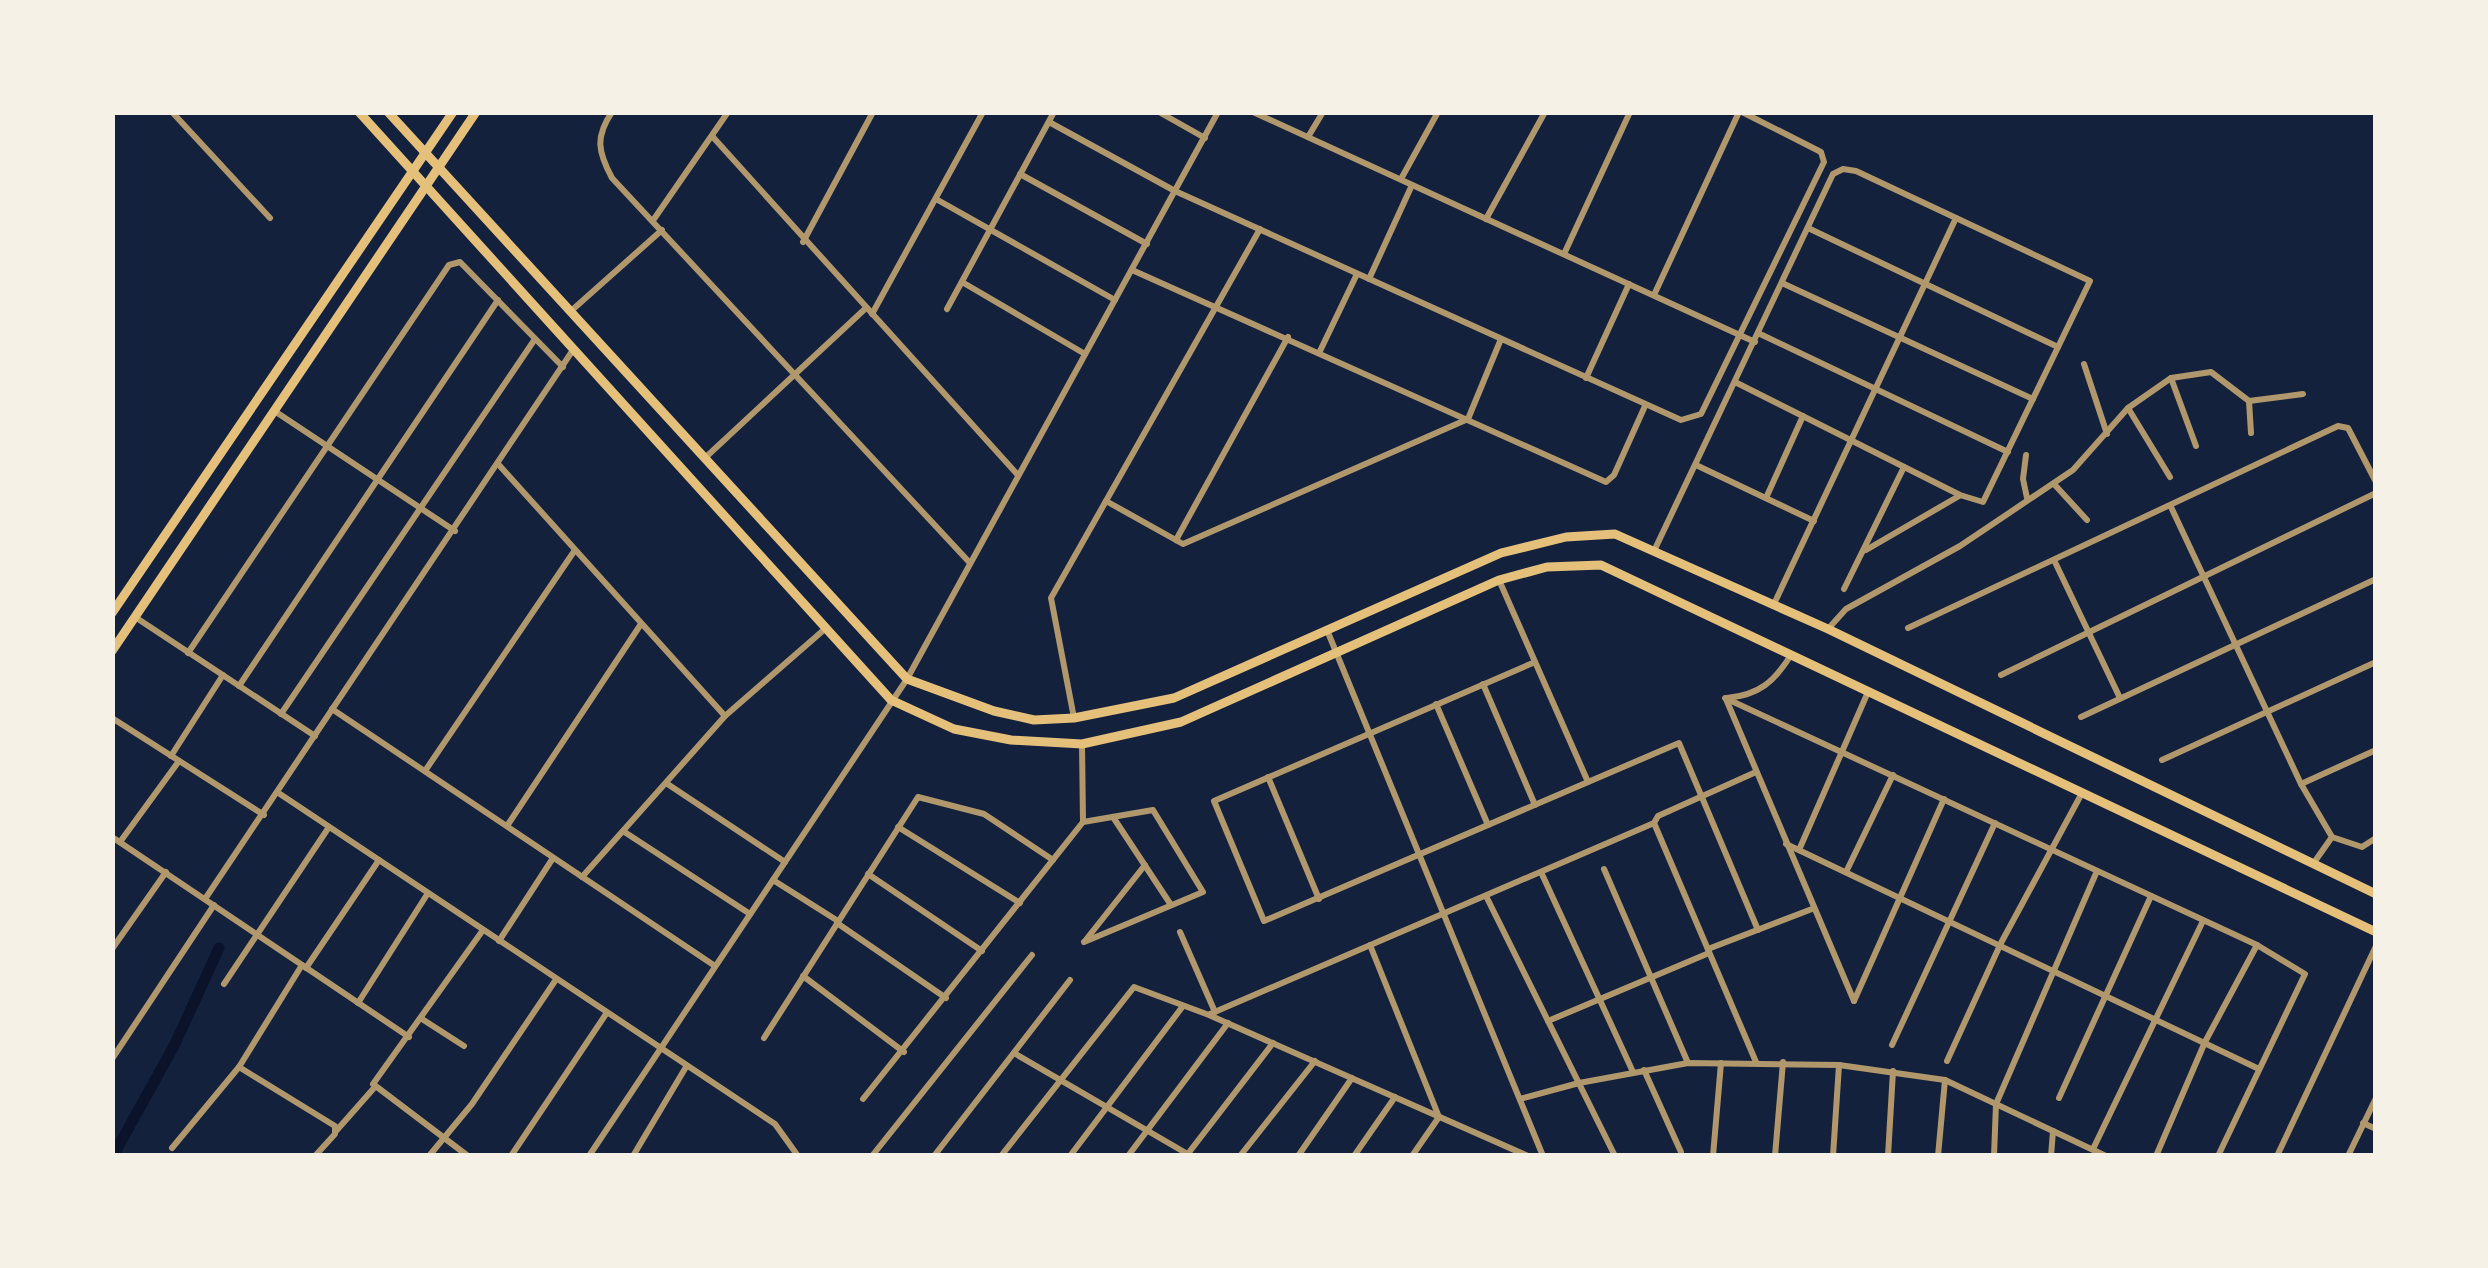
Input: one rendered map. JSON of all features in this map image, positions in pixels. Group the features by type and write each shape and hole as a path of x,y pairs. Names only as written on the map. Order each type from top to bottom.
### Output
{"main road":[{"path":"359,112 891,700 954,730 1012,740 1082,744 1181,722 1500,580 1547,568 1601,564 2376,932"},
{"path":"388,112 907,679 994,712 1034,720 1074,718 1174,698 1501,553 1566,537 1615,534 1828,629 2376,894"},
{"path":"112,613 453,112"},
{"path":"112,650 476,112"}],"street":[{"path":"172,112 270,218"},
{"path":"612,112 599,131 600,156 612,178 970,563"},
{"path":"654,220 728,112"},
{"path":"804,242 873,112"},
{"path":"706,457 796,372 869,311 982,112"},
{"path":"947,308 1054,112"},
{"path":"1159,112 1205,138"},
{"path":"589,1156 907,679 1218,112"},
{"path":"1308,137 1323,112"},
{"path":"1401,179 1438,112"},
{"path":"1486,219 1545,112"},
{"path":"1564,254 1630,112"},
{"path":"1049,122 1175,191 1681,420 1702,414 1824,156 1740,112 1654,296"},
{"path":"1259,114 1654,296 1876,389 2008,452"},
{"path":"712,136 1018,474"},
{"path":"1654,551 1833,174 1843,169 2088,278 1984,502 1960,495 1735,382"},
{"path":"1020,174 1147,244"},
{"path":"1368,279 1412,185"},
{"path":"936,199 1116,300"},
{"path":"1772,607 1956,218"},
{"path":"1808,228 2058,347"},
{"path":"570,312 663,229"},
{"path":"1074,718 1050,598 1260,230"},
{"path":"188,653 449,264 460,262 563,367"},
{"path":"1132,270 1217,304 1606,482 1645,406"},
{"path":"1320,351 1357,274"},
{"path":"962,282 1085,354"},
{"path":"1782,283 2034,400"},
{"path":"1586,379 1629,284"},
{"path":"239,686 498,300"},
{"path":"1176,540 1288,337"},
{"path":"281,714 536,339"},
{"path":"1106,500 1183,544 1468,419 1501,340"},
{"path":"205,899 280,794 332,709 499,466 573,350"},
{"path":"2084,364 2107,434"},
{"path":"1828,629 1846,609 1960,546 2054,484 2107,434 2128,408 2171,378 2211,372 2249,402 2303,394"},
{"path":"2171,378 2196,446"},
{"path":"2249,402 2251,433"},
{"path":"2128,408 2170,477"},
{"path":"276,412 455,531"},
{"path":"1766,498 1802,416"},
{"path":"1908,628 2344,425 2376,482"},
{"path":"2026,455 2022,479 2027,499"},
{"path":"1696,464 1814,521"},
{"path":"499,466 724,716"},
{"path":"1844,589 1904,467"},
{"path":"2054,484 2087,520"},
{"path":"2001,675 2376,493"},
{"path":"1864,551 1960,495"},
{"path":"2172,507 2302,784 2332,837 2362,847 2376,838"},
{"path":"425,771 575,550"},
{"path":"2054,560 2120,698"},
{"path":"2081,717 2376,579"},
{"path":"1500,580 1588,782"},
{"path":"135,617 315,736"},
{"path":"507,826 642,624"},
{"path":"582,877 724,716 826,627"},
{"path":"1328,630 1543,1156"},
{"path":"1726,698 1746,696 1765,688 1791,655"},
{"path":"1535,662 1214,801 1264,921 1680,743 1758,930"},
{"path":"2162,760 2376,662"},
{"path":"171,756 223,675"},
{"path":"1483,684 1535,805"},
{"path":"1800,850 1868,692"},
{"path":"1726,698 2257,946 2306,974 2218,1156"},
{"path":"1726,698 1854,1002 1944,798"},
{"path":"1436,704 1488,825"},
{"path":"332,709 716,966"},
{"path":"112,718 264,815"},
{"path":"862,1099 904,1052 1084,822 1082,744"},
{"path":"2302,784 2376,750"},
{"path":"179,762 116,839 409,1037"},
{"path":"1212,1013 1654,823 1658,816 1756,772"},
{"path":"1848,870 1893,774"},
{"path":"1268,776 1320,898"},
{"path":"666,783 785,862"},
{"path":"1947,1061 2001,944 2082,792"},
{"path":"280,794 555,981 776,1124 798,1156"},
{"path":"764,1038 918,797 984,814 1053,860"},
{"path":"1084,822 1153,810 1203,892 1084,942 1144,865"},
{"path":"1113,817 1171,905"},
{"path":"1892,1046 1995,822"},
{"path":"1654,823 1756,1062"},
{"path":"224,984 329,827"},
{"path":"898,827 1020,903"},
{"path":"623,832 750,914"},
{"path":"2313,864 2332,837"},
{"path":"1786,844 1848,870 2259,1069"},
{"path":"499,941 553,858"},
{"path":"172,1148 240,1068 304,966 378,860"},
{"path":"1604,869 1688,1064"},
{"path":"1994,1156 1996,1104 2097,871"},
{"path":"112,949 166,872"},
{"path":"1541,872 1633,1072"},
{"path":"868,874 982,952"},
{"path":"773,880 946,998"},
{"path":"358,1003 428,893"},
{"path":"1486,896 1615,1156"},
{"path":"2059,1098 2151,896"},
{"path":"112,1059 214,905"},
{"path":"1548,1021 1812,908"},
{"path":"2092,1149 2203,921"},
{"path":"316,1156 374,1088 374,1080 409,1037 483,930"},
{"path":"1180,932 1212,1013"},
{"path":"1370,946 1440,1117"},
{"path":"2156,1156 2205,1042 2257,946"},
{"path":"2277,1156 2376,946"},
{"path":"872,1156 1032,956"},
{"path":"803,976 904,1052"},
{"path":"934,1156 1070,980"},
{"path":"428,1156 555,981"},
{"path":"1000,1156 1134,987 1212,1013 1528,1156"},
{"path":"1070,1156 1183,1006"},
{"path":"512,1156 606,1014"},
{"path":"422,1018 464,1046"},
{"path":"1128,1156 1228,1023"},
{"path":"1014,1053 1188,1155 1273,1043"},
{"path":"1240,1156 1315,1061"},
{"path":"1775,1156 1783,1062"},
{"path":"1713,1156 1721,1063"},
{"path":"1520,1099 1579,1083 1688,1064 1839,1064 1946,1080 2106,1156"},
{"path":"1834,1156 1839,1064"},
{"path":"634,1156 686,1067"},
{"path":"240,1068 336,1130"},
{"path":"1644,1070 1681,1152"},
{"path":"1888,1156 1893,1071"},
{"path":"1298,1156 1352,1078"},
{"path":"1938,1156 1946,1080"},
{"path":"374,1088 468,1156"},
{"path":"1354,1156 1395,1097"},
{"path":"2348,1156 2376,1098"},
{"path":"1412,1156 1440,1117"},
{"path":"2363,1123 2376,1129"},
{"path":"2050,1156 2053,1132"}],"waterway":[{"path":"113,1156 175,1044 219,948"}]}
